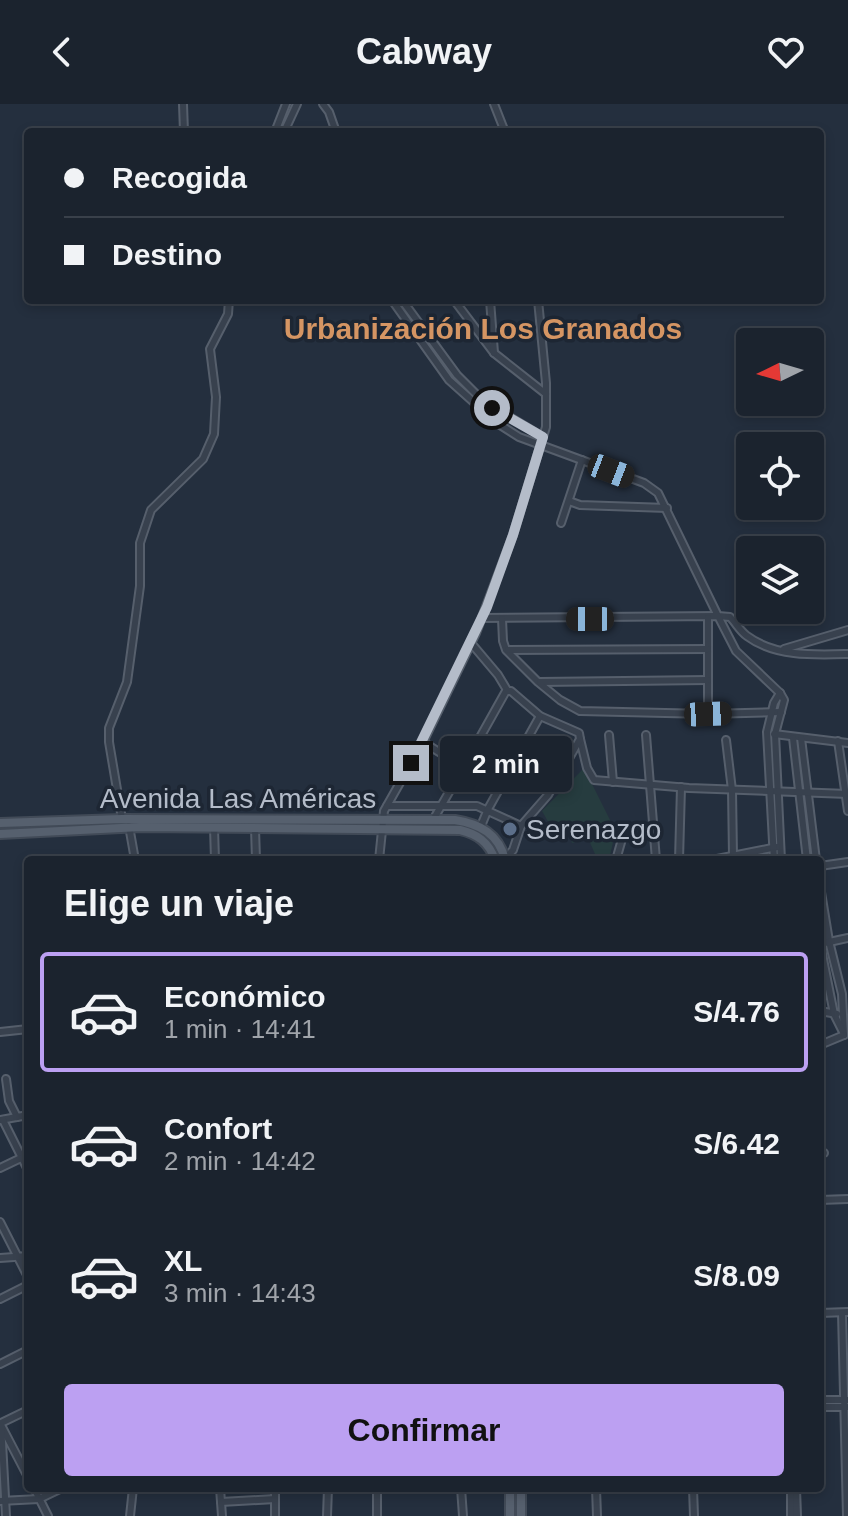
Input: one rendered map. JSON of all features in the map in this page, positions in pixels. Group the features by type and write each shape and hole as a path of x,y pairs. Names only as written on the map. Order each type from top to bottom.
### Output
{"main road":[{"name":"Avenida Las Américas","path":"127,821 214,827 384,825 433,820 481,826"},
{"name":"Avenida Las Américas","path":"0,834 127,821 384,825 465,831 482,839 493,856"},
{"name":"Avenida Las Américas","path":"0,823 88,824"},
{"path":"481,826 498,842 504,856"},
{"path":"510,1492 510,1516"},
{"path":"521,1492 521,1516"}],"street":[{"path":"183,104 184,128"},
{"path":"277,128 286,104"},
{"path":"286,128 297,104"},
{"path":"323,104 335,128"},
{"path":"494,104 503,128"},
{"path":"134,856 109,742 109,728 127,682 140,586 140,543 151,510 203,459 214,434 217,405 210,349 228,314 229,304"},
{"path":"395,304 458,390 497,423 519,437 652,488 663,499 736,651 784,700 775,734 774,790"},
{"path":"405,304 457,375 483,401 543,437"},
{"path":"457,304 494,353 546,394"},
{"path":"490,304 494,353"},
{"path":"380,856 383,813 423,742 482,618 513,535 543,437 547,420 538,304"},
{"path":"561,523 582,460"},
{"path":"569,501 580,505 667,508"},
{"path":"482,618 730,617 743,634 781,650 815,655 848,654"},
{"path":"708,618 708,714"},
{"path":"502,619 506,650 538,682 580,711 781,712"},
{"path":"781,650 848,630"},
{"path":"471,643 507,690 540,716 576,731 594,780 846,794"},
{"path":"506,650 708,649"},
{"path":"538,682 708,680"},
{"path":"433,820 507,690"},
{"path":"780,693 771,712 767,732 780,856"},
{"path":"481,826 540,716"},
{"path":"767,732 848,743"},
{"path":"609,735 613,782"},
{"path":"646,735 656,856"},
{"path":"797,738 797,793 806,856"},
{"path":"797,738 809,794 816,856"},
{"path":"508,856 513,850 521,826 548,795 580,739"},
{"path":"726,740 732,790 733,856 777,847"},
{"path":"838,741 848,811"},
{"path":"423,742 463,767"},
{"path":"679,856 681,787"},
{"path":"387,806 477,806 521,826"},
{"path":"255,826 256,856"},
{"path":"214,827 215,856"},
{"path":"617,856 622,839"},
{"path":"775,856 777,847"},
{"path":"824,865 848,862"},
{"path":"824,910 845,1014 846,1035"},
{"path":"824,943 848,938"},
{"path":"824,964 834,1014 846,1035"},
{"path":"824,1012 845,1014"},
{"path":"0,1032 24,1029"},
{"path":"824,1043 846,1035"},
{"path":"6,1079 9,1101 17,1117"},
{"path":"24,1116 1,1120 24,1156"},
{"path":"0,1168 24,1158"},
{"path":"824,1200 848,1199"},
{"path":"0,1222 24,1269"},
{"path":"0,1258 24,1256"},
{"path":"0,1299 24,1287"},
{"path":"824,1313 845,1312 847,1516"},
{"path":"0,1364 24,1352"},
{"path":"824,1400 846,1403"},
{"path":"824,1406 846,1403"},
{"path":"0,1423 24,1412"},
{"path":"0,1423 24,1469"},
{"path":"0,1423 6,1516"},
{"path":"36,1492 48,1516"},
{"path":"3,1500 39,1499 54,1492"},
{"path":"130,1516 133,1492"},
{"path":"220,1492 222,1516"},
{"path":"275,1492 275,1516"},
{"path":"327,1516 328,1492"},
{"path":"377,1492 377,1516"},
{"path":"461,1492 463,1516"},
{"path":"596,1492 597,1516"},
{"path":"693,1492 694,1516"},
{"path":"794,1492 794,1516"},
{"path":"221,1502 275,1499"}],"green space":[{"path":"584,768 614,828 610,856 595,854 588,838 572,843 566,823 551,827 542,811"}],"place":[{"name":"Serenazgo","path":"510,829"}],"district":[{"name":"Urbanización Los Granados","path":"483,328"}],"route":[{"path":"411,763 487,607 543,437 492,408"}]}
